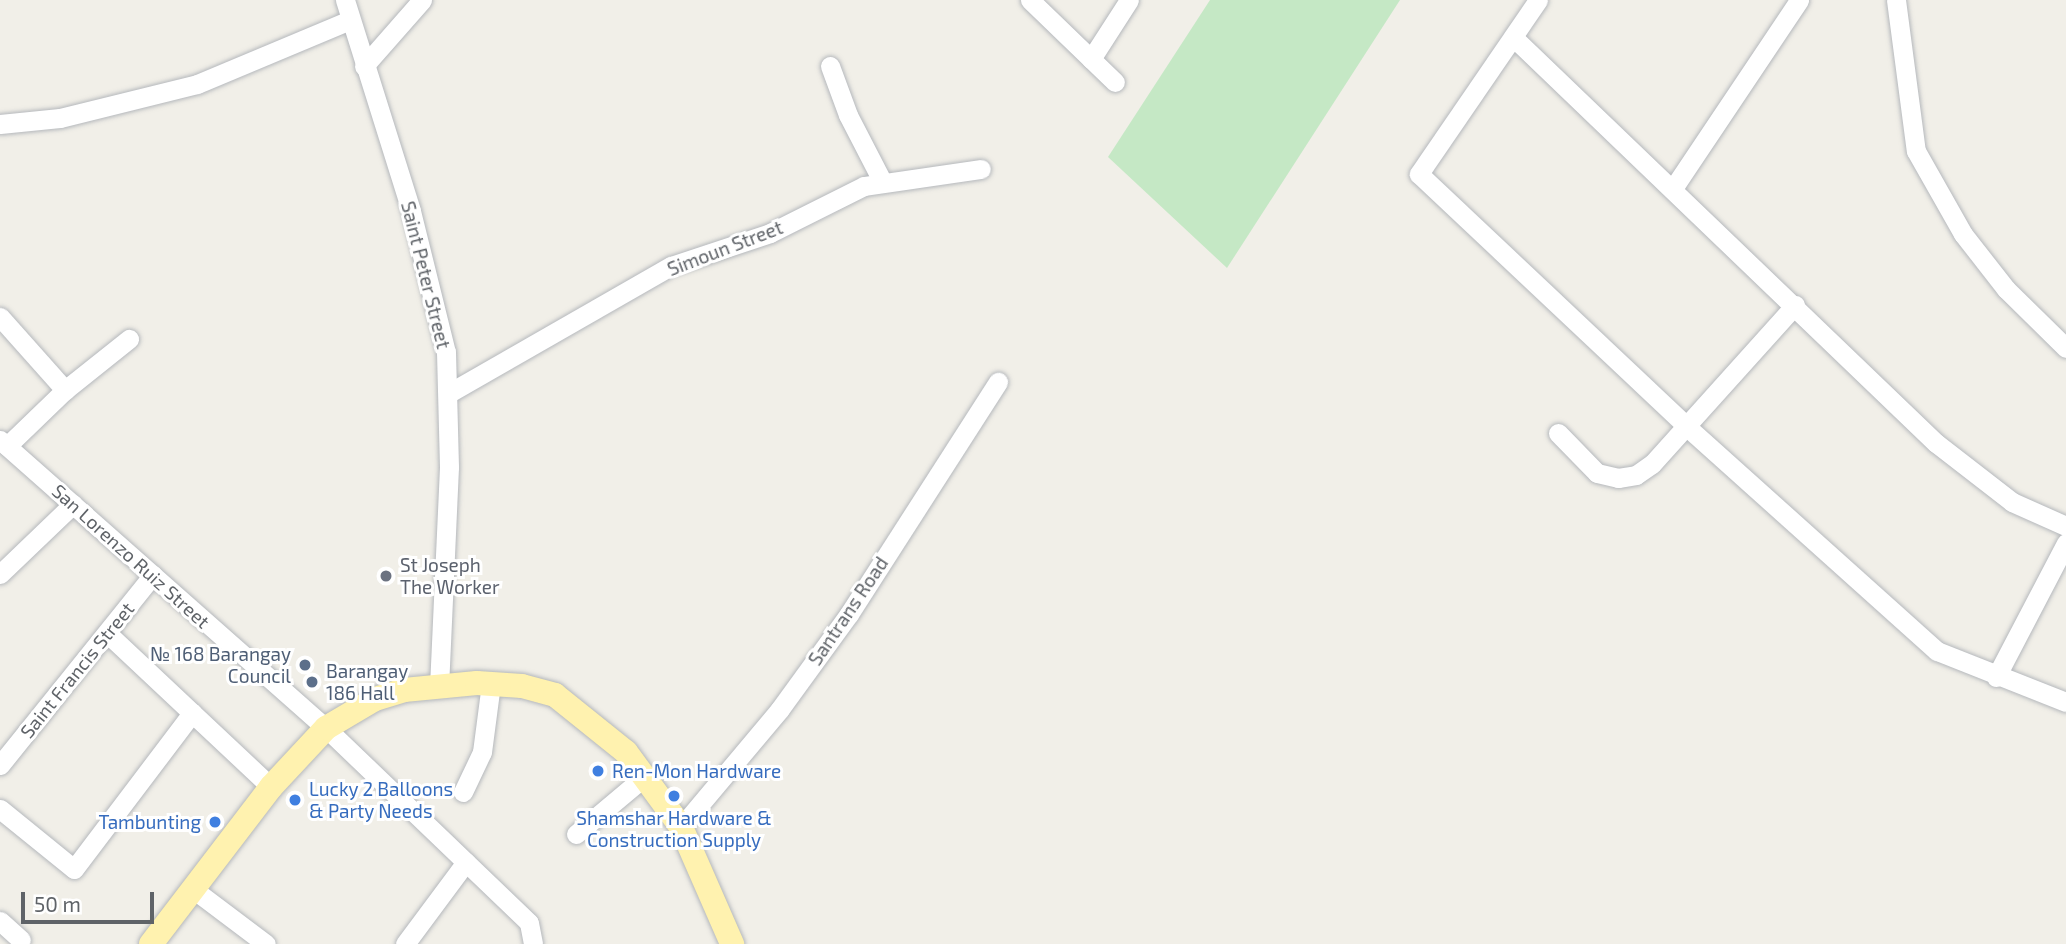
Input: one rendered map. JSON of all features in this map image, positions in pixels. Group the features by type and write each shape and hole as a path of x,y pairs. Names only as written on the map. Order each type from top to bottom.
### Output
{"main road":[{"path":"151,944 271,787 326,728 375,699 439,686 491,684 522,686 555,695 590,719 645,776 681,827 732,944"}],"street":[{"name":"Saint Peter Street","path":"345,0 436,299 449,393 439,686"},
{"path":"364,66 422,0"},
{"path":"1030,0 1115,82"},
{"path":"1091,59 1129,0"},
{"path":"1538,0 1419,174 1686,426 1937,651 1996,677 2066,702"},
{"path":"1674,187 1798,0"},
{"path":"1896,0 1916,151 1963,234 2006,289 2066,348"},
{"path":"0,124 60,118 197,84 350,20"},
{"path":"1513,37 1674,187 1970,472 2012,502 2066,526"},
{"path":"830,66 848,115 882,181"},
{"name":"Simoun Street","path":"449,393 671,266 770,233 846,193 882,181 981,169"},
{"path":"1559,433 1587,467 1618,478 1636,475 1652,464 1795,305"},
{"path":"0,317 65,390"},
{"path":"4,443 129,339"},
{"name":"Santrans Road","path":"681,827 780,709 849,614 998,382"},
{"name":"San Lorenzo Ruiz Street","path":"4,443 326,728 529,923 533,944"},
{"path":"0,574 73,504"},
{"path":"1996,677 2066,543"},
{"name":"Saint Francis Street","path":"0,765 153,575"},
{"path":"107,633 271,787"},
{"path":"463,792 482,752 491,684"},
{"path":"0,809 74,869 192,713"},
{"path":"576,834 645,776"},
{"path":"405,944 466,862"},
{"path":"193,889 266,944"},
{"path":"0,921 21,940"}],"green space":[{"path":"1210,0 1400,0 1227,268 1108,157"}],"place":[{"name":"St Joseph The Worker","path":"386,576"},
{"name":"№ 168 Barangay Council","path":"305,665"},
{"name":"Barangay 186 Hall","path":"312,682"},
{"name":"Ren-Mon Hardware","path":"598,771"},
{"name":"Shamshar Hardware & Construction Supply","path":"674,796"},
{"name":"Lucky 2 Balloons & Party Needs","path":"295,800"},
{"name":"Tambunting","path":"215,822"}]}
